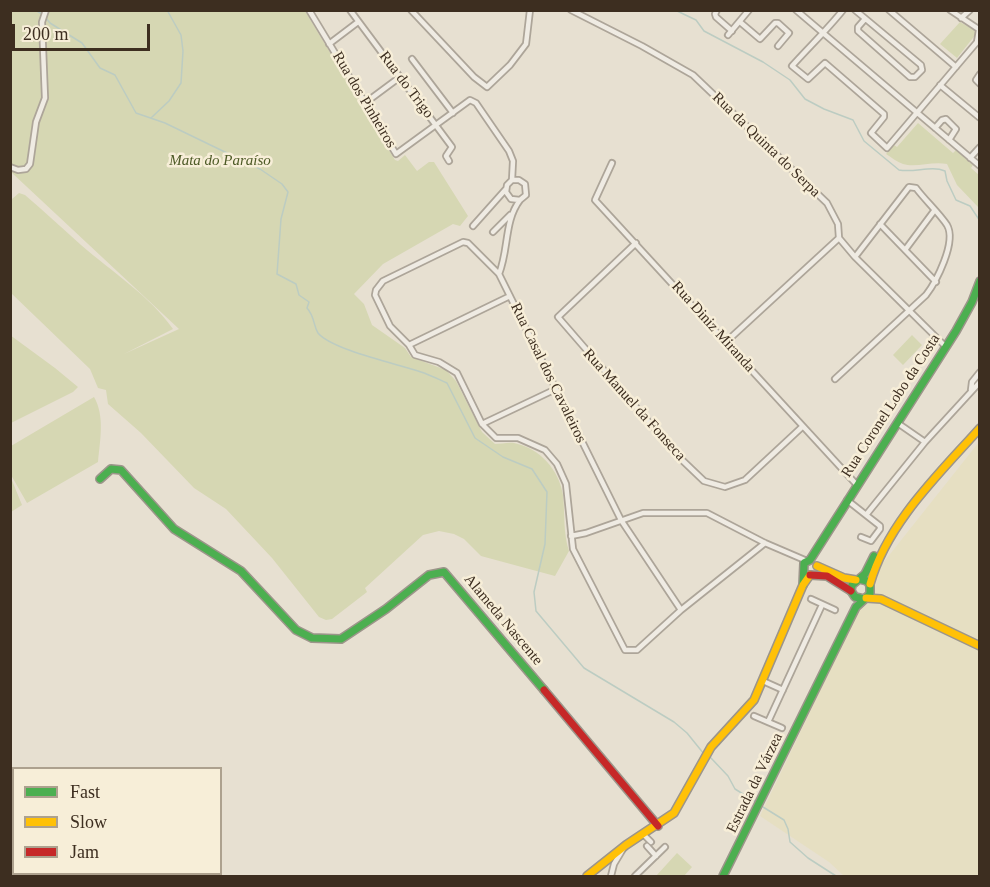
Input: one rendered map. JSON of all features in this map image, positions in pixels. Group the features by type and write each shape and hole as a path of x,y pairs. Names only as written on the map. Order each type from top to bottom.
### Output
{"street":[{"name":"Rua dos Pinheiros","path":"309,10 396,154 470,100 476,103 509,151 513,161 512,180 519,180 525,184 526,195 520,200"},
{"name":"Rua do Trigo","path":"350,10 452,147 446,156 449,161"},
{"path":"411,10 474,77 487,87 510,65 526,44 530,10"},
{"name":"Rua da Quinta do Serpa","path":"571,10 693,75 827,203 838,224 839,238 855,257 946,347"},
{"path":"717,10 716,17 730,33 749,10"},
{"path":"796,10 980,166"},
{"path":"843,10 792,66 808,79 822,64 826,64 884,114 871,133 887,148 978,40 979,30 950,10"},
{"path":"855,10 921,65 922,70 915,77 910,77 858,31 857,28 865,19"},
{"path":"889,10 956,67"},
{"path":"961,18 970,10"},
{"path":"10,167 18,170 26,169 30,164 36,122 45,98 42,22 44,14"},
{"path":"329,44 358,22"},
{"path":"740,22 760,39 778,23 789,33 778,46"},
{"path":"975,45 980,49"},
{"path":"412,59 453,113"},
{"path":"980,74 976,80 980,84"},
{"path":"365,103 400,77"},
{"path":"940,85 980,118"},
{"path":"935,128 945,119 956,129 949,140"},
{"path":"970,158 980,147"},
{"name":"Rua Diniz Miranda","path":"612,163 596,200 857,485"},
{"path":"473,226 512,180"},
{"path":"835,379 909,311 936,282 950,234 947,225 916,188 909,187 855,257"},
{"path":"506,189 509,198 520,200"},
{"path":"494,232 520,200"},
{"path":"905,250 934,211"},
{"path":"499,274 503,263 510,215"},
{"path":"880,224 936,282"},
{"path":"726,342 839,238"},
{"name":"Rua Casal dos Cavaleiros","path":"409,345 390,326 375,292 384,280 460,242 468,243 499,274 621,520 681,610"},
{"name":"Rua Manuel da Fonseca","path":"636,243 558,317 681,459 704,481 725,487 745,480 802,427"},
{"name":"Rua Coronel Lobo da Costa","path":"810,567 820,543 899,424 946,347 980,281"},
{"path":"510,296 409,345 415,355 439,362 457,373 482,424 496,438 518,438 545,450 557,464 566,484 571,536 576,557 626,651 637,650 681,610 765,543"},
{"path":"971,390 972,382 980,372"},
{"path":"866,515 925,442 980,382"},
{"path":"482,424 556,389"},
{"path":"899,424 925,442"},
{"name":"Estrada da Várzea","path":"810,701 852,604 852,585 865,574 888,532 980,429"},
{"name":"Alameda Nascente","path":"100,479 111,469 121,470 174,529 241,571 296,630 312,638 341,639 386,609 429,575 444,572 658,826"},
{"name":"Estrada da Várzea","path":"723,876 856,608 870,594 872,571 884,548 923,494"},
{"path":"847,500 880,526 871,542 861,537"},
{"path":"571,536 643,513 707,513 794,556 830,577 858,599 881,599 980,646"},
{"path":"810,567 848,579 865,580 881,599"},
{"path":"587,876 626,844 658,826 674,813 711,747 754,700 810,567"},
{"path":"811,599 835,610"},
{"path":"768,722 822,605"},
{"path":"763,681 783,690"},
{"path":"754,716 782,728"},
{"path":"643,834 656,856"},
{"path":"611,876 614,864 626,844"},
{"path":"637,876 665,847"}],"shaded area":[{"path":"979,442 979,876 844,876 829,862 760,816 879,568"}],"green space":[{"name":"Mata do Paraíso","path":"11,11 305,11 395,160 398,161 405,155 417,171 429,162 434,162 468,216 460,226 453,224 383,264 354,294 364,304 372,325 405,348 411,357 446,370 456,381 482,432 495,444 512,443 523,446 540,455 553,469 563,495 569,551 555,576 481,556 464,539 439,531 423,535 365,588 367,592 332,619 326,620 319,617 272,558 226,509 194,488 141,433 108,404 106,390 98,388 90,369 11,293 10,197 12,199 19,193 25,195 142,295 173,329 124,354 179,329 11,172"},
{"path":"960,22 974,30 976,34 957,58 940,44"},
{"path":"918,123 953,153 956,150 973,165 971,168 979,175 979,208 957,185 947,164 908,165 886,154 894,145 897,147"},
{"path":"10,335 78,387 73,392 11,423"},
{"path":"912,335 922,345 903,365 893,355"},
{"path":"94,397 101,420 98,462 27,503 11,475 11,446"},
{"path":"11,478 22,505 10,512"},
{"path":"677,853 692,867 684,876 656,876"}],"waterway":[{"path":"35,10 42,14"},
{"path":"151,118 169,101 181,83 183,51 181,35 167,10"},
{"path":"675,10 696,20 704,31 763,62 790,80 805,99 853,120 864,141 899,170 940,169 945,171 956,200 970,206 980,221"},
{"path":"45,17 50,23 82,43 100,68 115,75 136,113 165,123 260,169 282,184 288,192 281,219 277,274 296,284 299,295 309,302 307,308 318,333 351,351 421,372 447,383 475,438 503,457 532,469 547,492 545,544 534,592 536,611 584,668 674,722 687,733 704,754"},
{"path":"711,758 728,776 735,789 756,802"},
{"path":"763,807 784,820 790,842 808,858 836,876"}],"traffic: fast":[{"path":"803,585 804,563 810,560 956,331 972,302 980,281"},
{"path":"100,479 111,469 121,470 174,529 241,571 296,630 312,638 341,639 386,609 429,575 444,572 544,690"},
{"path":"859,579 865,574 874,556"},
{"path":"723,876 856,607 870,594 870,585 867,581 859,579 852,585 851,591 855,597 864,599"}],"traffic: slow":[{"path":"870,584 878,562 901,520 932,481 980,428"},
{"path":"817,566 844,578 856,580"},
{"path":"587,876 626,845 674,813 711,747 754,700 803,585 810,575"},
{"path":"866,598 881,599 980,646"}],"traffic: jam":[{"path":"810,575 827,576 851,591"},
{"path":"544,690 658,826"}]}
